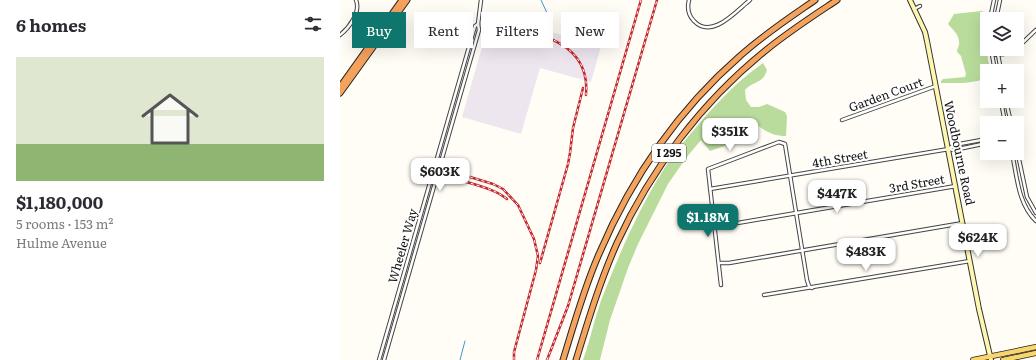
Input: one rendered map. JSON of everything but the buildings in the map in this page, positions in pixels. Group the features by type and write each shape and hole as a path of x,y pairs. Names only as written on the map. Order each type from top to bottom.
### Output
{"highway":[{"path":"340,86 402,0"},
{"path":"340,93 407,0"},
{"name":"I 295","path":"563,360 585,291 602,248 618,212 654,152 689,108 732,64 769,32 815,0"},
{"name":"I 295","path":"576,360 599,289 617,243 644,190 672,149 705,109 742,71 780,40 837,0"}],"main road":[{"name":"Woodbourne Road","path":"910,0 925,32 970,261 991,358"},
{"path":"973,360 991,358 1036,347"},
{"path":"1002,360 1036,353"}],"street":[{"path":"340,35 357,13 358,7 356,0"},
{"name":"Wheeler Way","path":"384,360 480,30 478,24 481,0"},
{"path":"689,0 688,8 691,18 698,24 707,27 716,26 722,23 750,0"},
{"path":"991,12 994,0"},
{"path":"997,12 1000,0"},
{"path":"914,8 920,6"},
{"name":"Wheeler Way","path":"379,360 475,26 478,24"},
{"path":"1024,41 1036,30"},
{"name":"Garden Court","path":"842,120 936,86"},
{"name":"4th Street","path":"949,149 954,145 980,140"},
{"path":"721,284 707,170 776,142 783,142 785,144 807,280 809,286 812,288"},
{"name":"4th Street","path":"710,189 949,149 954,150 980,144"},
{"path":"1014,160 1025,207 1036,221"},
{"path":"1019,160 1027,197 1036,213"},
{"name":"3rd Street","path":"714,227 956,186"},
{"path":"719,263 730,263 963,223"},
{"path":"764,295 970,261"}],"shaded area":[{"path":"553,32 561,35 561,48 600,48 591,82 540,68 521,134 462,117 482,48 553,48"}],"green space":[{"path":"982,11 984,12 980,12 980,56 988,56 989,64 980,64 980,80 964,83 941,83 943,79 965,77 966,74 961,56 957,52 959,39 948,24 954,14"},
{"path":"763,63 767,70 765,75 745,90 746,100 751,107 759,107 767,104 785,112 787,116 786,136 771,133 757,125 750,128 742,140 710,151 701,140 686,158 668,184 638,244 610,320 600,360 583,360 601,301 618,258 651,190 676,151 700,123 743,78"}],"waterway":[{"path":"541,0 547,12"},
{"path":"460,360 465,341"}],"railway":[{"path":"537,360 641,0"},
{"path":"547,360 568,306 657,0"},
{"path":"553,40 568,49 576,57 582,67 586,80 586,95"},
{"path":"540,263 568,164 573,128 583,88"},
{"path":"447,170 493,184 503,189 518,205 534,239 538,256 536,270 514,352 514,360"},
{"path":"448,176 494,191 507,199"}]}
